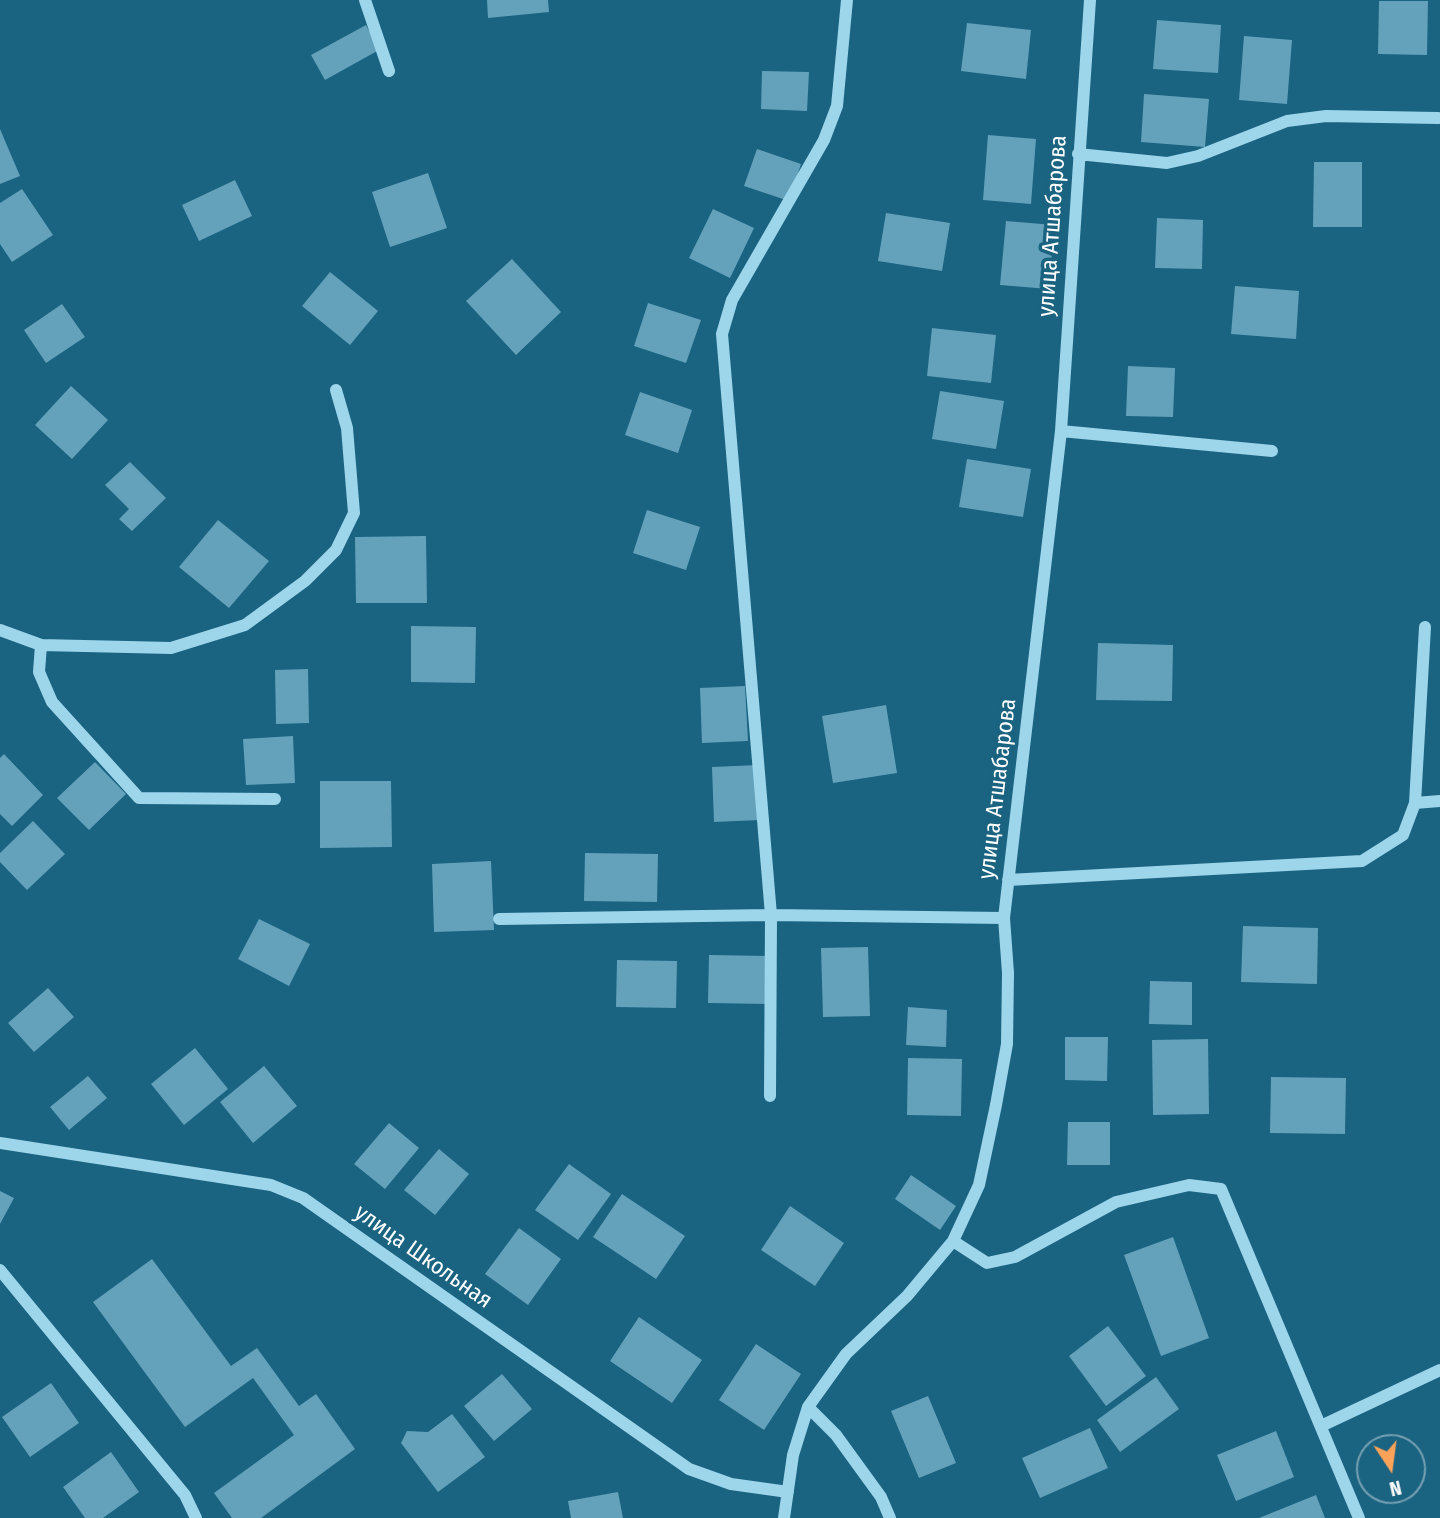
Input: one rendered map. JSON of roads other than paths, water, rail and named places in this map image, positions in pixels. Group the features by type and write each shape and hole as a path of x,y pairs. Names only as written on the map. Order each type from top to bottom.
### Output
{"street":[{"path":"365,0 389,71"},
{"path":"770,1096 771,915 722,334 732,300 824,139 836,106 847,0"},
{"name":"улица Атшабарова","path":"784,1518 793,1455 808,1407 846,1354 907,1296 953,1241 979,1185 1007,1044 1008,973 1003,918 1061,431 1090,0"},
{"path":"1078,153 1167,163 1198,156 1287,121 1326,116 1438,118"},
{"path":"0,630 41,646 171,648 244,625 305,581 336,550 354,513 347,428 336,390"},
{"path":"1061,431 1272,451"},
{"path":"1008,880 1362,861 1403,835 1415,803 1425,627"},
{"path":"41,646 39,672 52,702 139,798 275,799"},
{"path":"1415,803 1440,801"},
{"path":"499,919 771,915 1003,918"},
{"name":"улица Школьная","path":"1,1139 271,1185 303,1198 689,1469 731,1484 788,1492"},
{"path":"953,1241 987,1263 1016,1257 1116,1202 1189,1185 1221,1189 1359,1518"},
{"path":"0,1270 185,1495 196,1518"},
{"path":"1321,1426 1440,1370"},
{"path":"808,1407 836,1435 881,1497 890,1518"}]}
